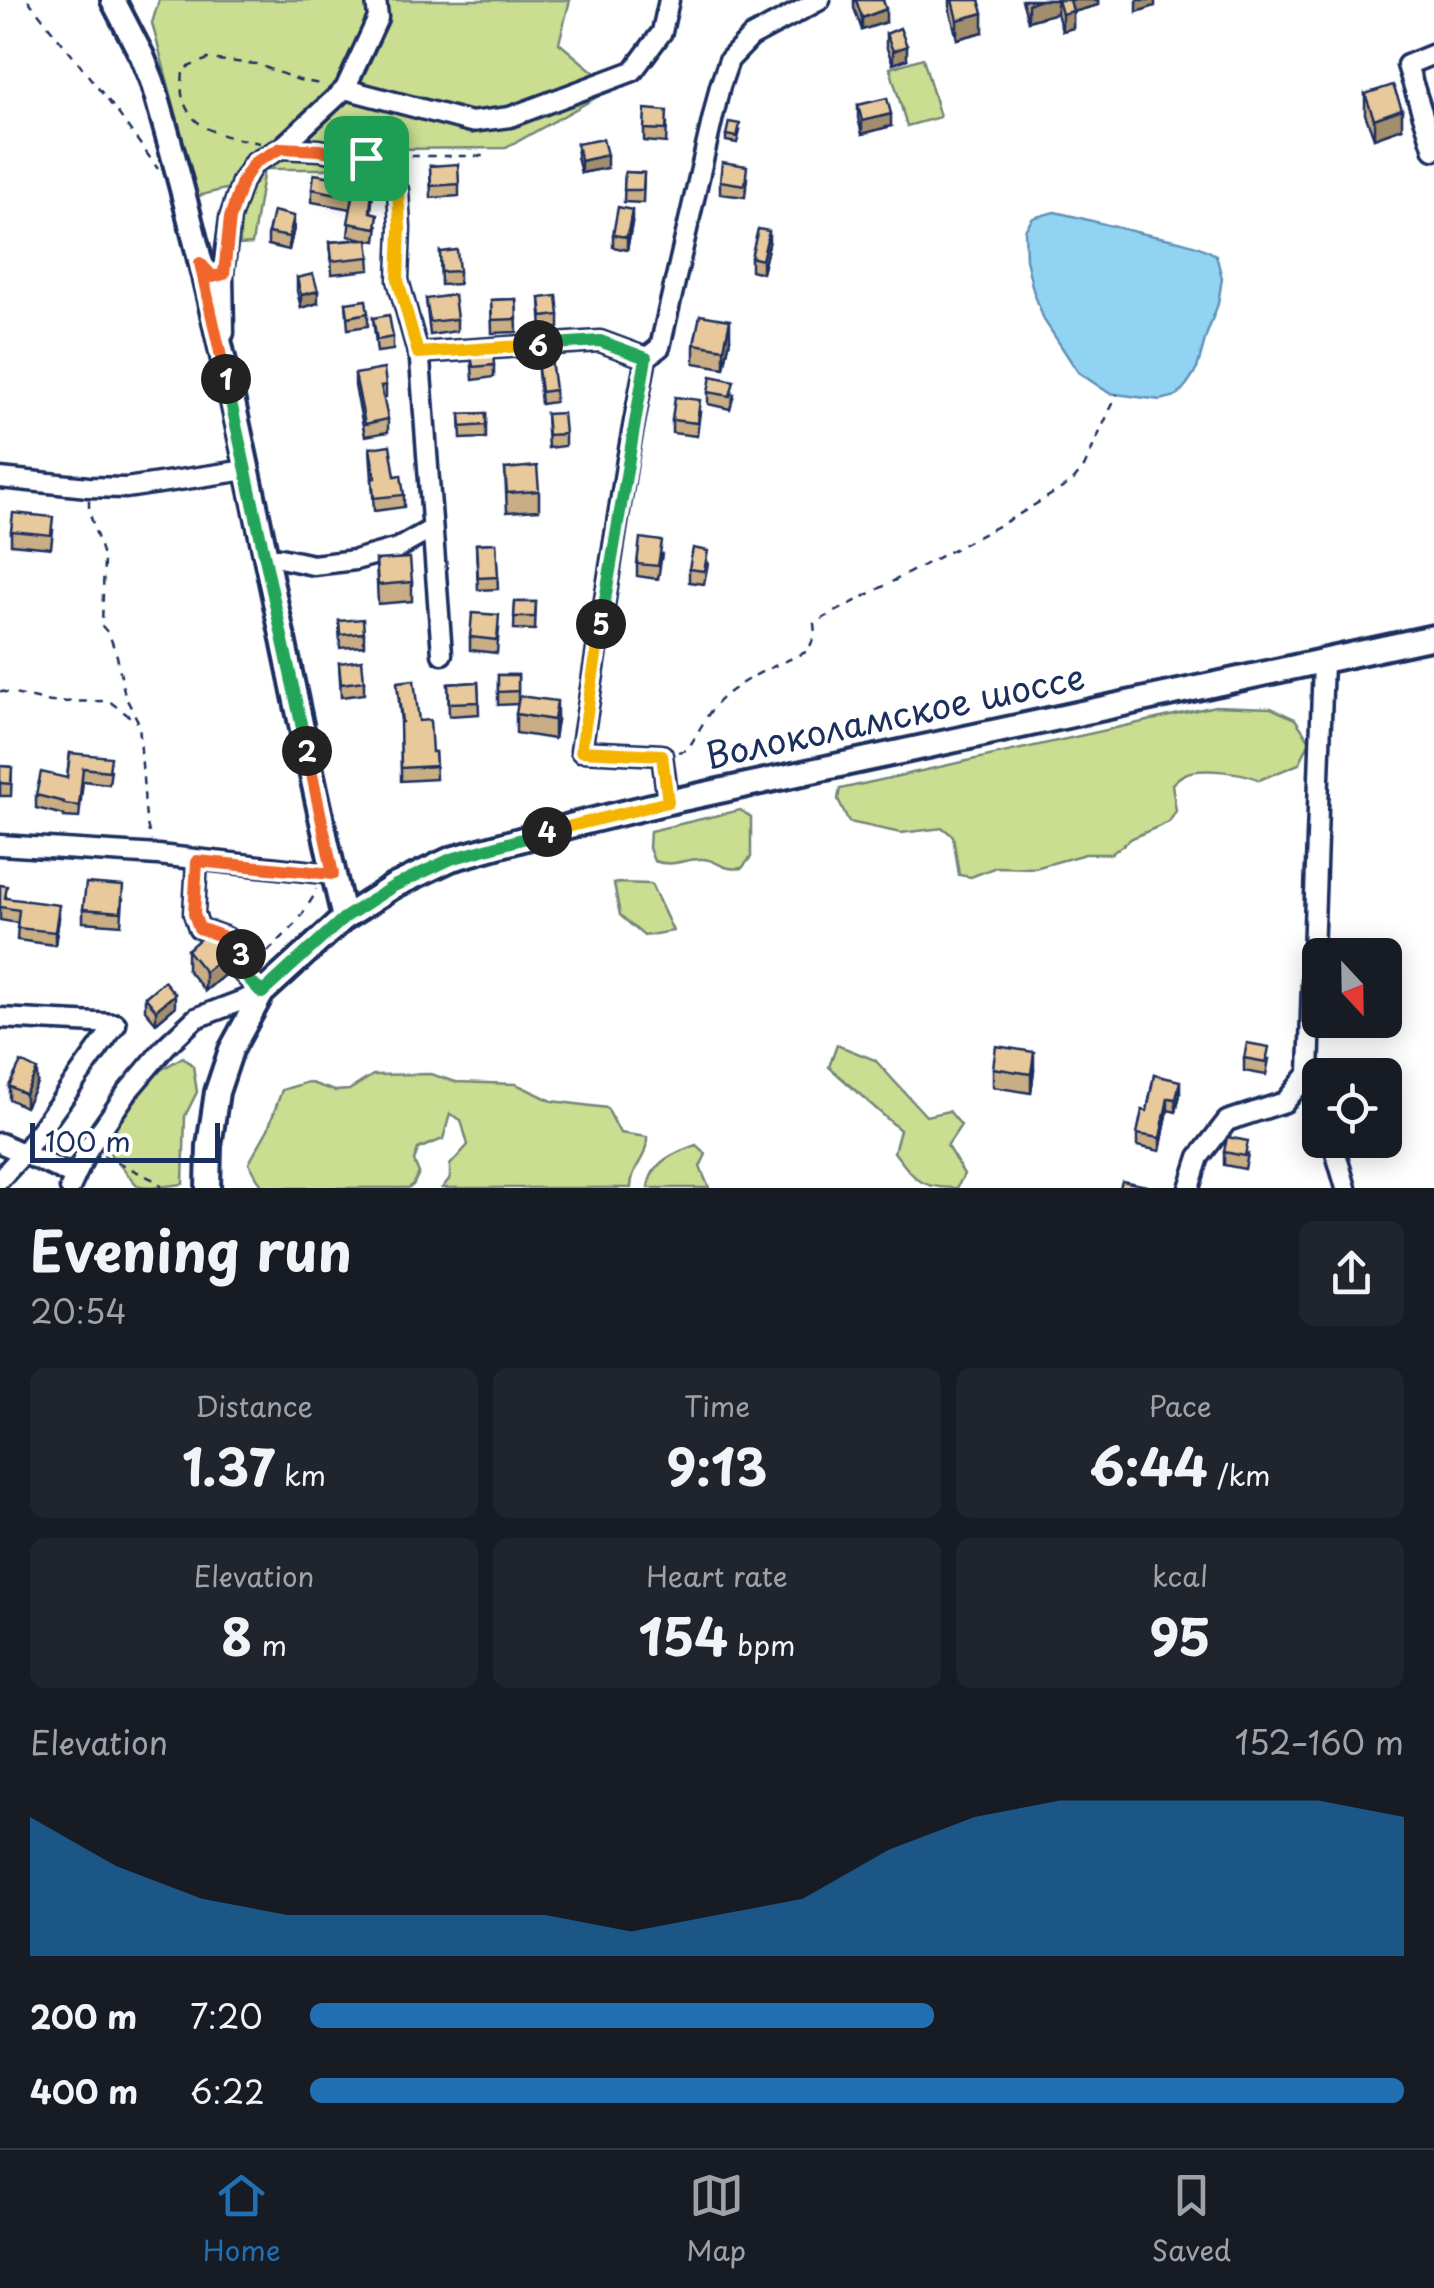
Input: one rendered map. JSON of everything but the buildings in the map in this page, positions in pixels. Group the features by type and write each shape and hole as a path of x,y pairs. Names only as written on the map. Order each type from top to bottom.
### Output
{"main road":[{"path":"113,0 152,80 200,263 266,558 326,873 344,918"},
{"name":"Волоколамское шоссе","path":"208,1188 217,1092 231,1050 262,993 344,918 394,886 451,859 668,802 1434,637"}],"street":[{"path":"224,370 224,274 230,218 242,182 254,163 281,148 346,88 378,18 376,0"},
{"path":"346,88 471,122 510,118 633,70 662,32 669,0"},
{"path":"668,802 662,755 581,751 646,358 660,347 729,60 751,37 811,2"},
{"path":"1434,54 1406,65 1434,150"},
{"path":"281,148 366,158 388,172 398,190 398,280 418,353 442,654"},
{"path":"200,263 213,277 224,274"},
{"path":"418,353 600,341 646,358"},
{"path":"0,478 126,488 246,470"},
{"path":"266,558 312,565 356,560 398,548 432,529"},
{"path":"1309,1058 1322,661"},
{"path":"0,845 326,873"},
{"path":"0,1143 72,1182 89,1147 166,1046 196,1018 262,993 242,972 242,955 227,938 199,928 194,914 197,861"},
{"path":"0,1018 116,1024 23,1154 0,1179"},
{"path":"1189,1188 1199,1157 1227,1121 1285,1102 1302,1081"},
{"path":"1337,1158 1346,1188"}],"path":[{"path":"28,0 118,112 166,181"},
{"path":"281,148 214,134 192,117 182,95 183,70 208,59 256,64 299,80 346,88"},
{"path":"388,172 397,156 487,156"},
{"path":"662,755 687,750 712,709 746,680 808,650 815,634 814,623 1013,518 1072,482 1084,467 1117,394"},
{"path":"88,487 89,510 104,559 102,626 117,656 125,696 139,722 146,820 158,856"},
{"path":"0,691 52,702 109,701 139,722"},
{"path":"242,972 264,958 297,923 326,873"},
{"path":"89,1147 158,1182 162,1188"}],"green space":[{"path":"159,0 570,0 559,43 613,88 506,148 380,149 325,169 264,169 252,244 240,245 233,187 198,196 152,23"},
{"path":"923,58 940,117 907,126 890,68"},
{"path":"1215,706 1271,708 1295,719 1310,741 1299,764 1259,780 1222,771 1183,775 1172,784 1176,811 1169,822 1132,838 1111,854 1085,854 1035,868 996,867 971,877 959,875 953,836 943,828 901,833 849,822 838,799 840,789"},
{"path":"740,810 751,817 751,857 742,868 703,859 668,864 654,861 649,848 650,831"},
{"path":"614,883 651,884 673,931 644,936 620,915"},
{"path":"837,1045 875,1060 926,1116 949,1111 961,1125 947,1146 964,1174 957,1188 926,1184 908,1169 894,1152 900,1130 829,1067"},
{"path":"183,1057 193,1066 197,1092 185,1116 183,1184 151,1188 137,1185 111,1155 109,1146 124,1110 159,1071"},
{"path":"430,1074 456,1082 516,1084 552,1101 607,1108 620,1133 647,1137 631,1188 442,1188 450,1178 450,1165 468,1145 461,1120 450,1114 443,1139 418,1149 414,1161 419,1173 408,1188 263,1188 249,1163 268,1129 282,1090 308,1082 335,1091 349,1090 373,1075"},
{"path":"696,1145 706,1154 700,1167 709,1188 648,1188 659,1165"}],"water":[{"path":"1054,212 1185,242 1216,255 1222,278 1218,304 1197,369 1177,396 1160,400 1109,393 1078,372 1044,320 1026,259 1025,230 1033,218"}],"route":[{"path":"281,148 366,158 388,172 398,190 398,280 418,353 600,341 646,358 581,751 662,755 668,802 451,859 394,886 344,918 262,993 242,972 242,955 227,938 199,928 194,914 197,861 333,874 200,263 213,277 224,274 230,218 242,182 254,163 281,148"}]}
